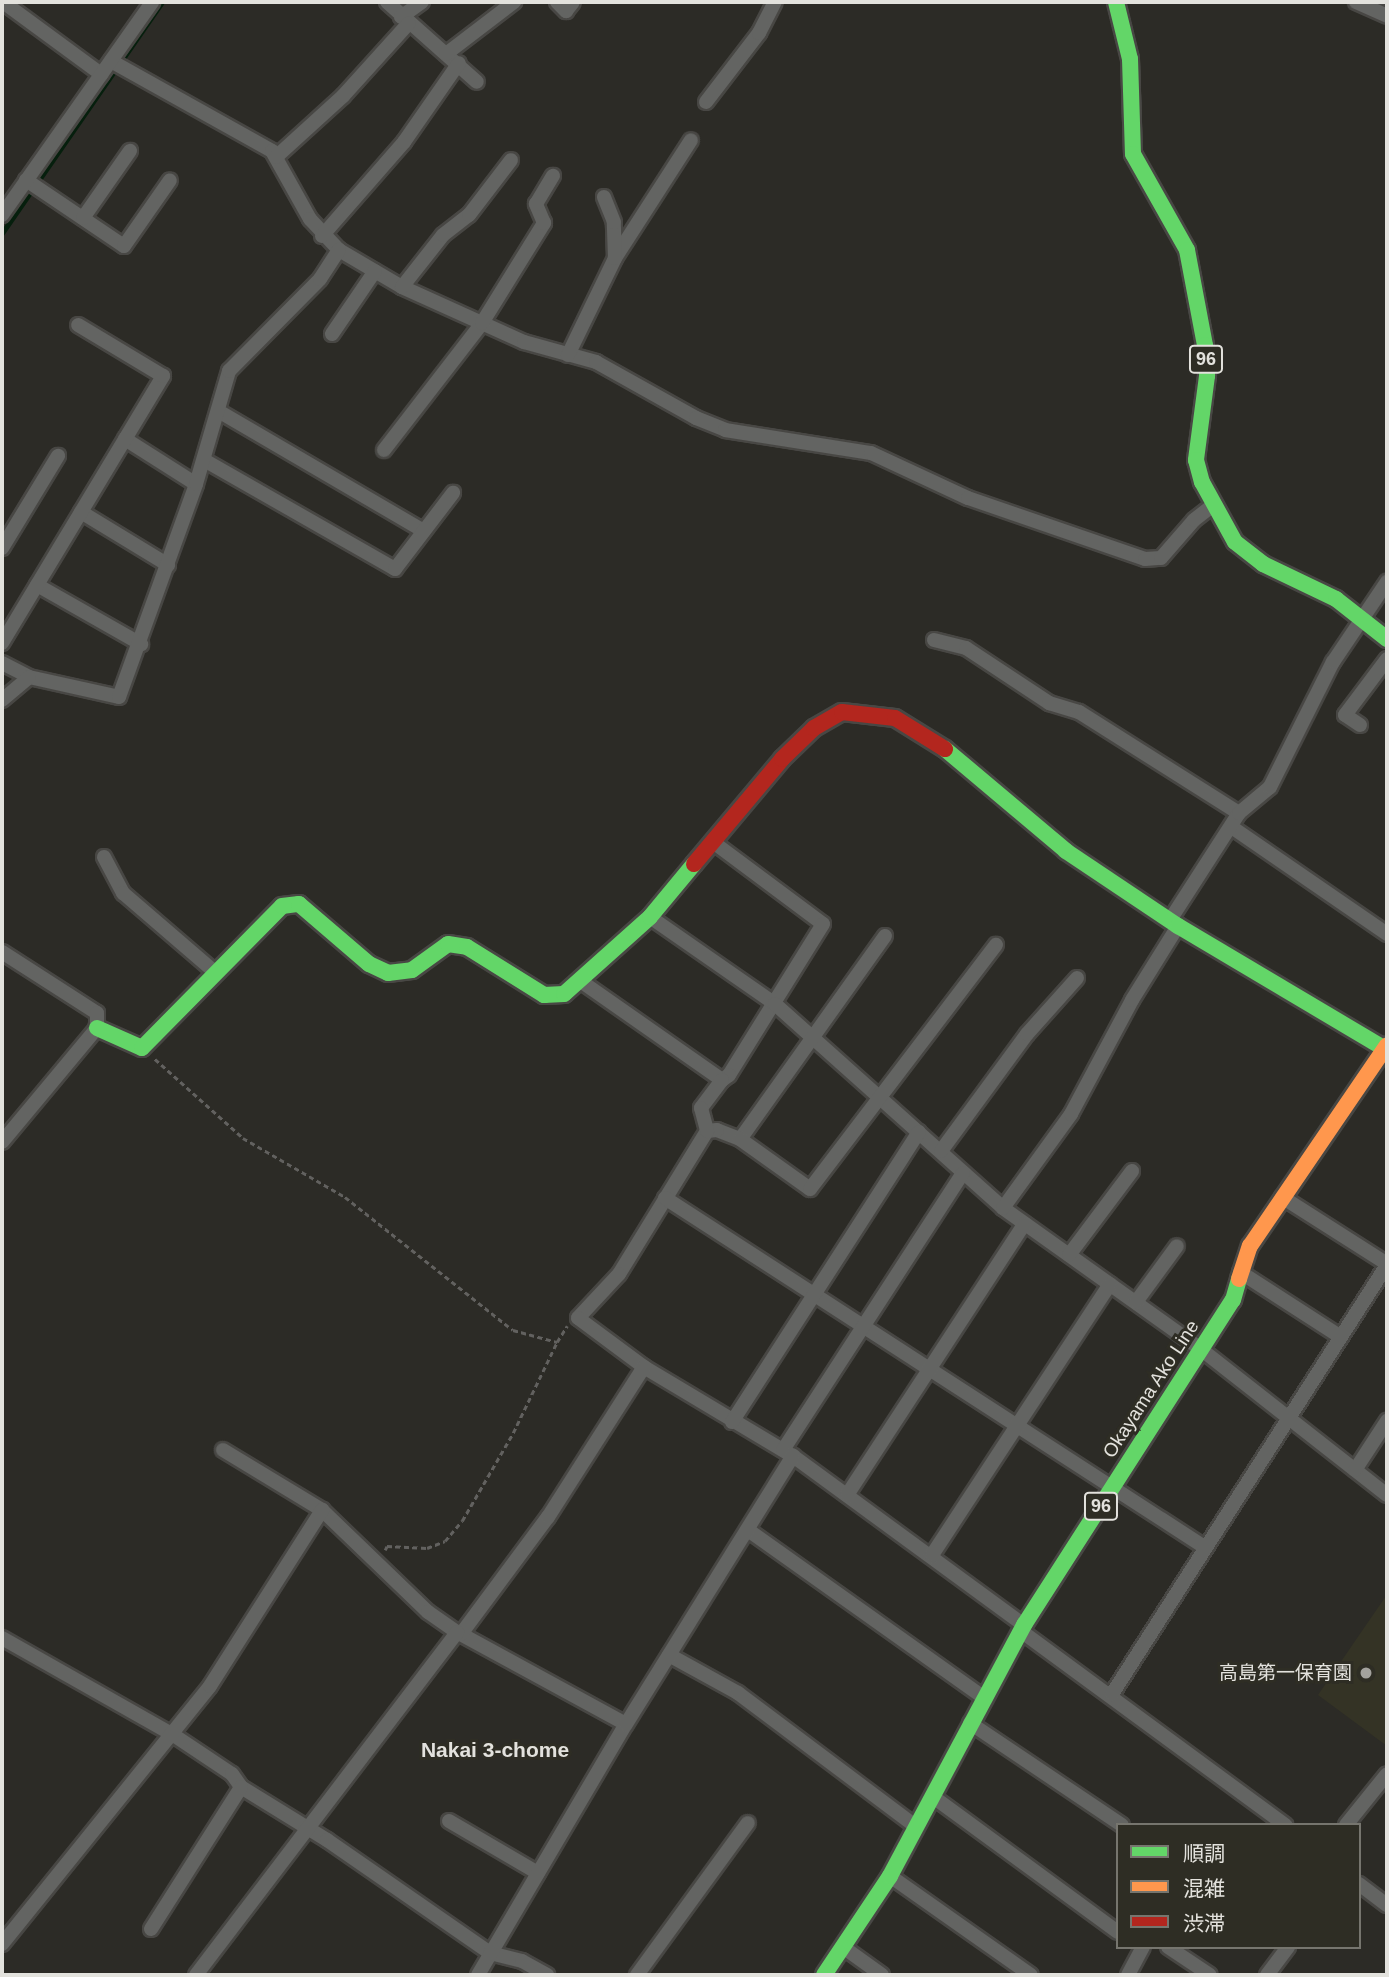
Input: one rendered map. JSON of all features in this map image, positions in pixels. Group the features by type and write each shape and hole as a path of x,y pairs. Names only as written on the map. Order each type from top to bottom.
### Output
{"main road":[{"name":"96","path":"1116,2 1130,59 1133,154 1187,250 1207,376 1196,460 1213,505 1235,542 1263,564 1309,583 1387,639"},
{"path":"97,1028 142,1048 282,906 299,904 369,964 388,974 412,970 448,944 467,947 544,995 564,994 582,982 650,917 814,728 842,712 863,711 895,718 954,754 1066,851 1174,923 1386,1048"},
{"name":"Okayama Ako Line","path":"824,1975 890,1876 1023,1628 1233,1300 1250,1247 1282,1197 1325,1141 1386,1048"}],"street":[{"path":"3,2 101,74"},
{"path":"2,215 31,184 101,74 116,64 152,2"},
{"path":"387,2 477,82"},
{"path":"276,157 343,96 422,2"},
{"path":"446,54 514,2"},
{"path":"557,2 566,11 573,2"},
{"path":"706,102 759,33 775,2"},
{"path":"1356,2 1387,16"},
{"path":"322,236 404,142 458,63"},
{"path":"116,64 256,140 276,157 322,236 339,250 402,287 482,323 568,355 596,362 725,430 871,453 968,498 1145,559 1161,558 1194,520 1213,505"},
{"path":"568,355 615,258 691,140"},
{"path":"83,218 130,151"},
{"path":"402,287 443,235 469,215 511,160"},
{"path":"384,450 482,323 544,223 536,204 553,176"},
{"path":"31,184 124,246 170,180"},
{"path":"604,197 614,222 615,258"},
{"path":"2,663 29,677 119,697 141,644 197,484 220,412 229,371 320,279 339,250"},
{"path":"332,334 375,271"},
{"path":"2,643 163,376 78,325"},
{"path":"220,412 424,531"},
{"path":"125,439 197,484"},
{"path":"2,548 58,456"},
{"path":"204,460 395,569 453,493"},
{"path":"81,512 168,565"},
{"path":"1003,1208 1071,1114 1206,859 1233,828 1238,813 1270,787 1333,662 1387,582"},
{"path":"37,585 141,644"},
{"path":"934,640 966,648 1049,703 1079,712 1238,813"},
{"path":"1360,725 1345,715 1387,659"},
{"path":"2,700 29,677"},
{"path":"1233,828 1387,934"},
{"path":"713,842 823,924 729,1075 722,1080 701,1108 706,1131 619,1273 578,1318 644,1367 732,1423 788,1453 932,1555 1023,1628 1282,1823"},
{"path":"104,857 123,893 216,973"},
{"path":"650,917 775,1004 1003,1208 1202,1350 1387,1495"},
{"path":"740,1139 885,936"},
{"path":"706,1131 717,1130 740,1139 810,1189 996,945"},
{"path":"2,952 97,1013 97,1028 2,1142"},
{"path":"941,1151 1027,1034 1076,978"},
{"path":"582,982 722,1080"},
{"path":"732,1423 919,1132"},
{"path":"1069,1255 1132,1171"},
{"path":"478,1975 626,1724 748,1530 788,1453 963,1173"},
{"path":"1112,1694 1387,1265 1282,1197"},
{"path":"665,1198 1206,1549"},
{"path":"847,1495 1024,1224"},
{"path":"1136,1302 1177,1246"},
{"path":"1240,1272 1341,1337"},
{"path":"932,1555 1019,1427 1110,1284"},
{"path":"196,1975 304,1830 548,1517 644,1367"},
{"path":"1355,1470 1387,1421"},
{"path":"223,1450 322,1510 428,1612 459,1633 626,1724"},
{"path":"2,1944 210,1686 322,1510"},
{"path":"748,1530 984,1698"},
{"path":"2,1638 172,1734 232,1774 241,1787 304,1830 327,1840 490,1953 522,1961 547,1975"},
{"path":"668,1655 738,1693 915,1826"},
{"path":"970,1723 1119,1823"},
{"path":"1348,1823 1387,1774"},
{"path":"151,1929 241,1787"},
{"path":"932,1796 1116,1931"},
{"path":"449,1821 538,1873"},
{"path":"637,1975 748,1823"},
{"path":"890,1876 1031,1975"},
{"path":"1361,1886 1387,1905"},
{"path":"843,1947 882,1975"},
{"path":"1128,1975 1141,1949"},
{"path":"1171,1949 1210,1975"},
{"path":"1267,1975 1286,1949"}],"path":[{"path":"142,1048 243,1138 345,1197 513,1330 557,1342"},
{"path":"379,1563 387,1546 427,1548 445,1541 462,1521 513,1433 557,1342 571,1320 578,1318"}],"shaded area":[{"path":"1387,1597 1387,1746 1318,1695"}],"waterway":[{"path":"2,233 162,2"}],"traffic: fast":[{"path":"1116,2 1130,59 1133,154 1187,250 1205,345 1207,376 1196,460 1202,482 1235,542 1263,564 1336,599 1387,639"},
{"path":"945,749 1066,851 1178,926 1387,1050"},
{"path":"97,1028 142,1048 282,906 299,904 369,964 388,973 412,970 448,944 467,947 544,995 564,994 650,917 694,864"},
{"path":"824,1975 890,1876 1024,1625 1233,1300 1239,1279"}],"traffic: slow":[{"path":"1239,1279 1250,1246 1387,1045"}],"traffic: jam":[{"path":"694,864 782,759 814,728 842,712 895,718 945,749"}],"place":[{"name":"高島第一保育園","path":"1366,1673"}],"district":[{"name":"Nakai 3-chome","path":"495,1750"}]}
